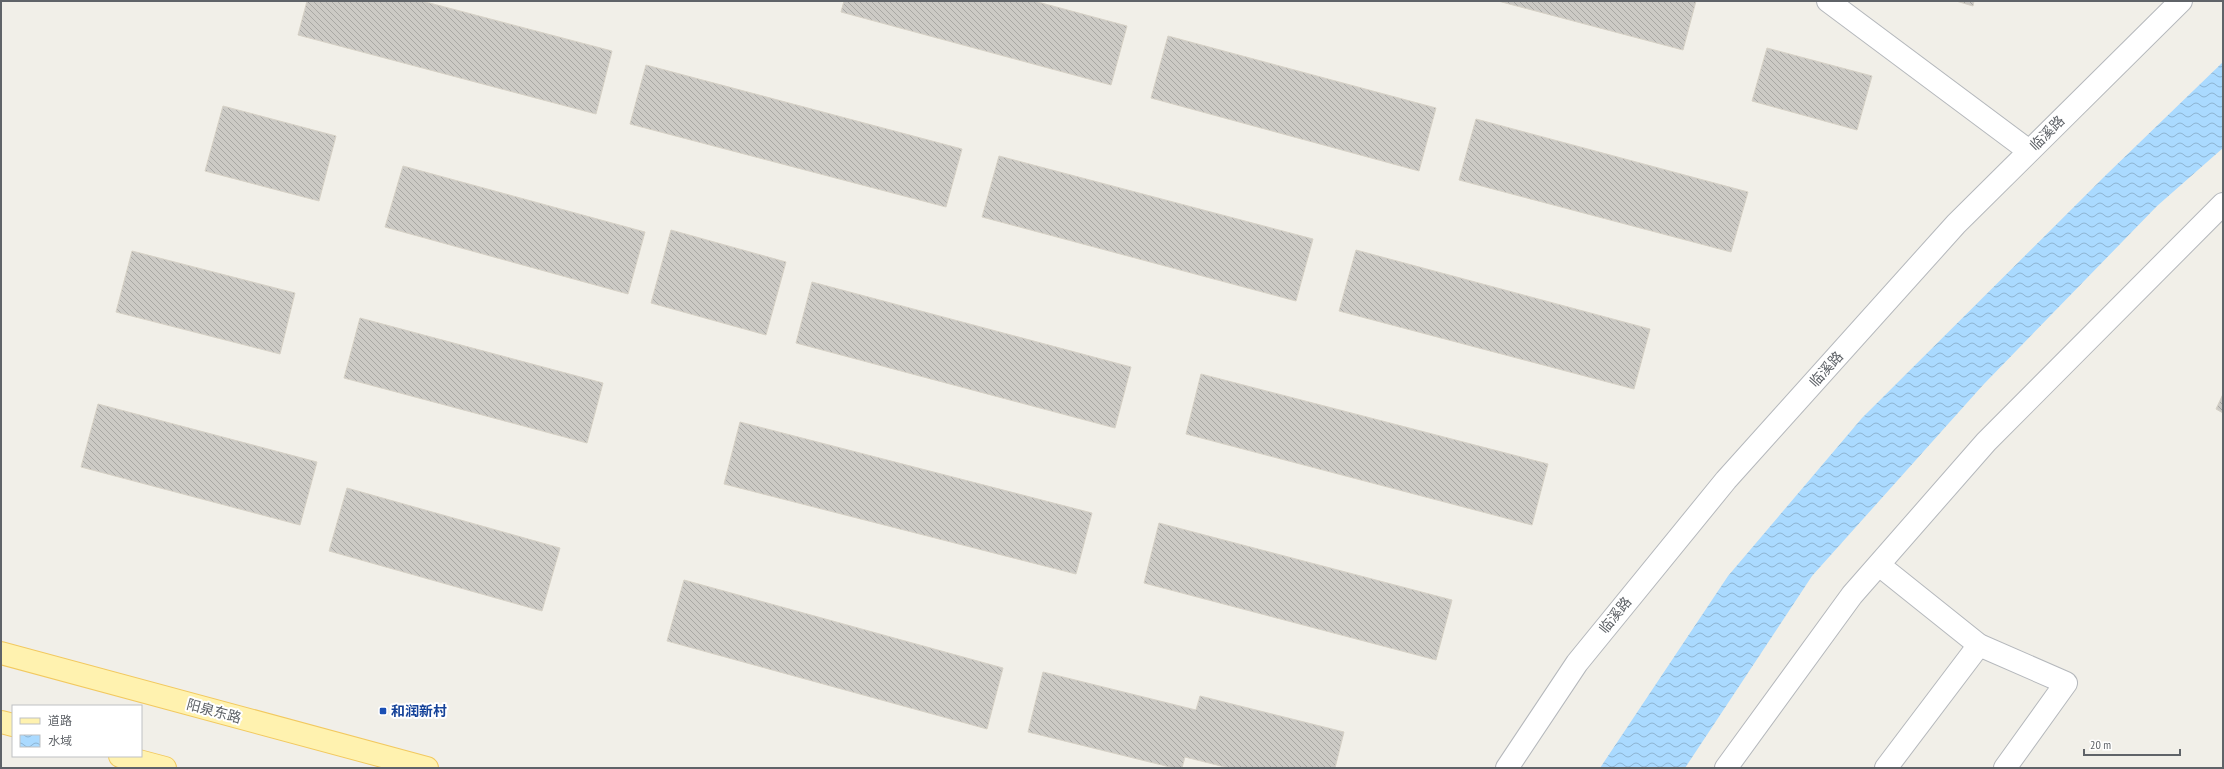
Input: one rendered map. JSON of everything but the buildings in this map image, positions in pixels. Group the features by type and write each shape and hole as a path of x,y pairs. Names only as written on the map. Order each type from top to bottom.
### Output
{"main road":[{"name":"阳泉东路","path":"1,653 427,768"},
{"path":"1,722 12,725"},
{"path":"124,757 165,768"}],"street":[{"path":"1828,1 2029,151"},
{"name":"临溪路","path":"1507,768 1577,663 1726,480 1956,224 2181,1"},
{"path":"1726,768 1852,595 1986,442 2223,204"},
{"path":"1879,565 1979,645 2066,683 2005,768"},
{"path":"1886,768 1979,645"}],"water":[{"path":"2223,62 2223,148 2157,206 1983,385 1812,576 1685,768 1600,768 1728,576 1862,418 2107,174"}],"place":[{"name":"和润新村","path":"383,711"}]}
